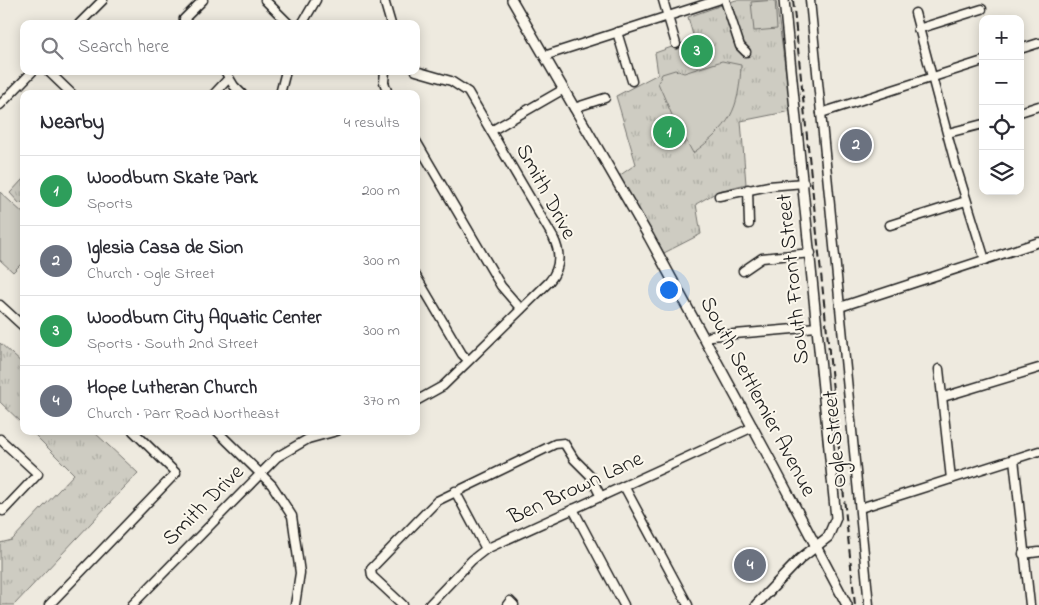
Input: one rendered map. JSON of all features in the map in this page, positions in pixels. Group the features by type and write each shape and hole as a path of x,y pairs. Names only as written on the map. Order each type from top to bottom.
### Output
{"main road":[{"name":"South Settlemier Avenue","path":"512,0 705,340 847,605"},
{"name":"South Front Street","path":"756,605 796,563 830,533 836,512 804,182 784,0"}],"street":[{"path":"83,20 103,0"},
{"path":"188,20 203,0"},
{"path":"265,0 285,20"},
{"path":"304,20 316,0"},
{"path":"384,0 390,20"},
{"path":"664,0 676,44"},
{"path":"544,56 717,0"},
{"path":"725,0 740,46 746,52"},
{"name":"Ogle Street","path":"810,0 869,605"},
{"path":"918,29 982,9"},
{"path":"915,13 966,201 985,260"},
{"path":"617,32 632,81"},
{"path":"1024,48 1039,43"},
{"path":"821,114 979,62"},
{"name":"Smith Drive","path":"420,72 451,81 465,89 553,237 559,252 558,268 552,278 443,386 420,399"},
{"path":"0,105 29,75"},
{"path":"52,75 68,90"},
{"path":"217,90 227,75 239,90"},
{"path":"281,90 285,75"},
{"path":"385,75 384,82 387,90"},
{"path":"491,131 564,89"},
{"path":"574,108 605,98"},
{"path":"1024,111 1039,106"},
{"path":"948,133 979,125"},
{"path":"420,148 501,286 521,309"},
{"path":"719,196 748,189 804,182"},
{"path":"748,189 749,224"},
{"path":"890,225 966,201"},
{"path":"840,307 1039,242"},
{"path":"743,272 762,258 811,253"},
{"path":"420,283 462,354 468,360"},
{"path":"0,305 20,324"},
{"path":"705,340 711,336 817,327"},
{"path":"943,397 1039,368"},
{"path":"939,369 951,479"},
{"name":"Ben Brown Lane","path":"429,605 472,560 486,549 753,427"},
{"path":"49,605 176,473 137,435"},
{"path":"221,435 261,473 283,499 292,516 300,573 295,605"},
{"name":"Smith Drive","path":"132,605 261,473 288,448 322,435"},
{"path":"0,439 38,474 3,511 0,508"},
{"path":"403,605 370,573 372,566 420,516 437,501 455,491 555,444 564,443 574,458 590,475 601,497"},
{"path":"860,508 1039,451"},
{"path":"1014,459 1030,605"},
{"path":"624,486 688,605"},
{"path":"455,491 486,549"},
{"path":"573,509 624,605"},
{"path":"1023,554 1039,552"}],"green space":[{"path":"736,0 776,0 791,111 741,121 746,184 719,191 696,204 701,234 664,253 619,176 636,164 616,96 658,74 655,53 694,39 688,17"},
{"path":"775,0 777,29 754,31 751,2"},
{"path":"722,61 741,65 735,106 724,125 716,134 693,153 672,115 658,83 662,74 675,70 684,73"},
{"path":"670,117 685,143 674,149 669,139 664,142 655,126"},
{"path":"20,182 20,204 10,193"},
{"path":"0,192 20,210 20,265 13,272 0,260"},
{"path":"0,343 20,361 20,421 0,402"},
{"path":"35,435 97,435 138,473 14,605 0,605 0,543 12,540 74,474"}],"railway":[{"path":"793,0 855,605"}],"place":[{"name":"Woodburn City Aquatic Center","path":"697,51"},
{"name":"Woodburn Skate Park","path":"669,132"},
{"name":"Iglesia Casa de Sion","path":"856,145"},
{"name":"Hope Lutheran Church","path":"750,565"}]}
